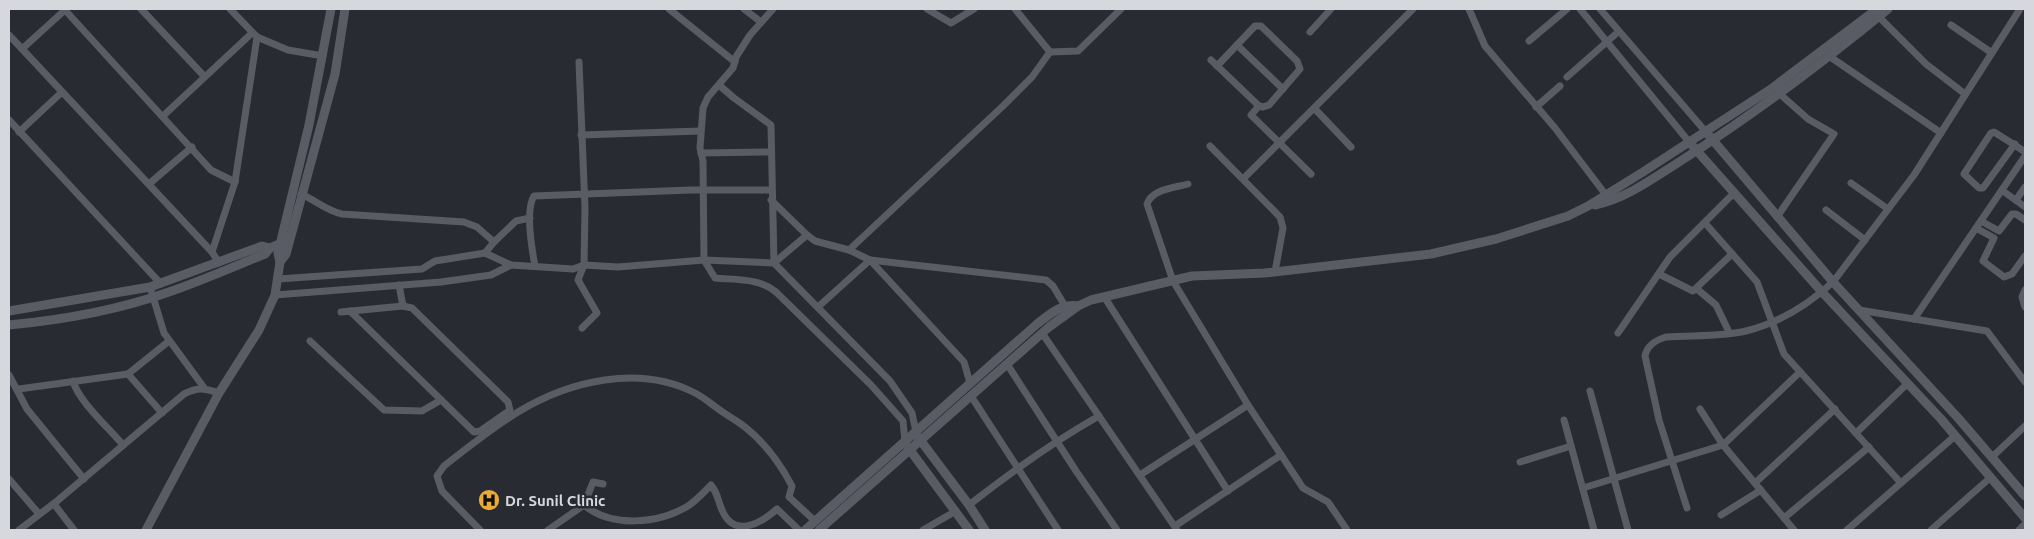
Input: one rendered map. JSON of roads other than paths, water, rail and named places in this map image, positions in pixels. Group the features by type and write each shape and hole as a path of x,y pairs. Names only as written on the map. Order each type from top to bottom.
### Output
{"street":[{"path":"22,49 65,9 211,170 234,182"},
{"path":"141,9 204,76"},
{"path":"230,9 254,35 288,50 323,56"},
{"path":"146,530 219,393 259,330 275,295 280,262 286,254 285,241 331,9"},
{"path":"9,325 44,322 152,292 265,254 270,248 285,241 301,194 336,74 345,9"},
{"path":"669,9 735,62"},
{"path":"744,9 760,22"},
{"path":"773,9 760,22 733,68 708,97 702,108 700,132 704,260 715,278 752,281 770,287 871,385 903,421 905,441 909,451 969,530"},
{"path":"927,9 951,23 974,9"},
{"path":"1015,9 1050,52"},
{"path":"1050,52 1078,51 1121,9"},
{"path":"1310,32 1332,9"},
{"path":"1244,178 1413,9"},
{"path":"1469,9 1485,46 1607,197"},
{"path":"1529,41 1568,9"},
{"path":"1580,9 1690,143 1822,292 1956,436 2025,518"},
{"path":"1600,9 1832,282 1992,457 2025,496"},
{"path":"1607,197 1771,89 1878,13 1888,9"},
{"path":"1687,508 1659,420 1646,350 1658,339 1666,337 1746,331 1798,309 1822,292 1832,282 1914,175 1992,53 2017,10"},
{"path":"805,530 1055,310 1066,310 1192,276 1275,272 1391,260 1455,249 1496,240 1568,216 1607,197 1649,180 1697,151 1780,94 1829,56 1878,13"},
{"path":"1878,13 1926,64 1965,94"},
{"path":"1951,25 1992,53"},
{"path":"1210,60 1259,106 1266,107 1299,72 1300,66 1261,26 1255,26 1217,66"},
{"path":"1567,77 1618,32"},
{"path":"9,34 212,252 219,263"},
{"path":"163,116 204,76 254,35"},
{"path":"212,252 234,182 254,35"},
{"path":"1237,46 1283,89"},
{"path":"849,250 1003,106 1032,77 1050,52"},
{"path":"1829,56 1940,133"},
{"path":"579,62 584,196 584,265 578,282 597,312 582,328"},
{"path":"719,84 734,98 771,125 771,200 774,263 890,381 912,413 920,441 969,505 985,530"},
{"path":"1536,107 1560,86"},
{"path":"19,132 62,92"},
{"path":"1777,217 1834,134 1808,119 1780,94"},
{"path":"1259,106 1251,115 1311,174"},
{"path":"1314,109 1351,147"},
{"path":"9,120 161,284"},
{"path":"581,135 700,132"},
{"path":"2015,144 1983,188 1979,188 1964,174 1991,133 1994,132 2010,144 2015,144 2025,152"},
{"path":"1210,146 1244,178 1280,217 1283,228 1275,272"},
{"path":"149,184 192,147"},
{"path":"701,153 770,152"},
{"path":"1914,319 2025,156"},
{"path":"1851,183 1888,209"},
{"path":"1188,184 1156,192 1150,197 1147,204 1173,280 1248,405 1303,488 1328,502 1347,530"},
{"path":"1618,333 1670,257 1736,195 1750,185"},
{"path":"2016,200 2025,187"},
{"path":"535,266 530,218 531,201 534,196 584,196 703,190 771,190"},
{"path":"2003,190 2025,207"},
{"path":"301,194 333,212 342,214 464,222 477,227 494,242"},
{"path":"771,200 815,241 849,250 870,260 1046,280 1053,286 1066,310"},
{"path":"1826,210 1865,240"},
{"path":"2025,220 2016,214 2012,214 1994,238 1983,261 2004,277 2012,274 2025,256"},
{"path":"485,253 516,221 530,218"},
{"path":"1982,221 1999,232"},
{"path":"1706,223 1757,282 1784,354 1901,483"},
{"path":"1976,228 1994,238"},
{"path":"278,279 422,269 435,260 485,253 511,265 573,269 584,265 618,267 704,260 774,263 807,235"},
{"path":"9,310 152,292 161,284 262,246 270,248"},
{"path":"1659,274 1689,291 1697,289 1732,254"},
{"path":"818,307 870,260"},
{"path":"870,260 964,362 970,383"},
{"path":"275,295 423,283 491,275 511,265"},
{"path":"422,269 423,283"},
{"path":"399,285 403,306"},
{"path":"1697,289 1716,306 1729,332"},
{"path":"2025,290 2022,297 2025,307"},
{"path":"152,292 164,333 205,388"},
{"path":"1105,298 1228,491"},
{"path":"341,312 350,311 403,306 412,308 511,407 506,413 477,432 471,430 350,311"},
{"path":"819,530 1066,310"},
{"path":"1859,310 1987,330 2025,382"},
{"path":"1042,333 1176,528 1281,455"},
{"path":"18,389 128,374 169,340"},
{"path":"310,341 384,410 422,411 441,400"},
{"path":"1007,364 1056,440 1118,530"},
{"path":"1582,488 1723,445 1800,372"},
{"path":"9,374 12,384 18,389 27,409 84,479"},
{"path":"128,374 162,414"},
{"path":"480,530 442,491 437,476 444,466 518,412 548,397 573,387 626,378 656,380 694,392 734,419 747,429 784,471 792,486 789,497 815,521"},
{"path":"73,381 88,405 123,445"},
{"path":"1856,433 1908,383"},
{"path":"19,530 54,504 189,391 195,388 205,388 219,393"},
{"path":"1590,391 1628,530"},
{"path":"971,396 1058,530"},
{"path":"1140,476 1248,405"},
{"path":"1700,409 1723,445 1794,530"},
{"path":"1755,483 1835,410"},
{"path":"969,505 1017,467 1056,440 1100,416"},
{"path":"1564,420 1594,530"},
{"path":"1992,457 2025,426"},
{"path":"1847,530 1956,436"},
{"path":"1520,462 1571,446"},
{"path":"1784,518 1869,447"},
{"path":"1931,530 1991,477"},
{"path":"9,479 39,514"},
{"path":"548,530 584,505 593,482 603,484"},
{"path":"584,505 592,512 618,521 639,520 668,515 689,505 711,485 718,494 722,511 732,522 749,526 762,522 776,509 799,530"},
{"path":"1721,515 1761,490"},
{"path":"54,504 74,530"},
{"path":"923,530 956,511"},
{"path":"2019,530 2025,524"}],"place":[{"name":"Dr. Sunil Clinic","path":"489,500"}]}
